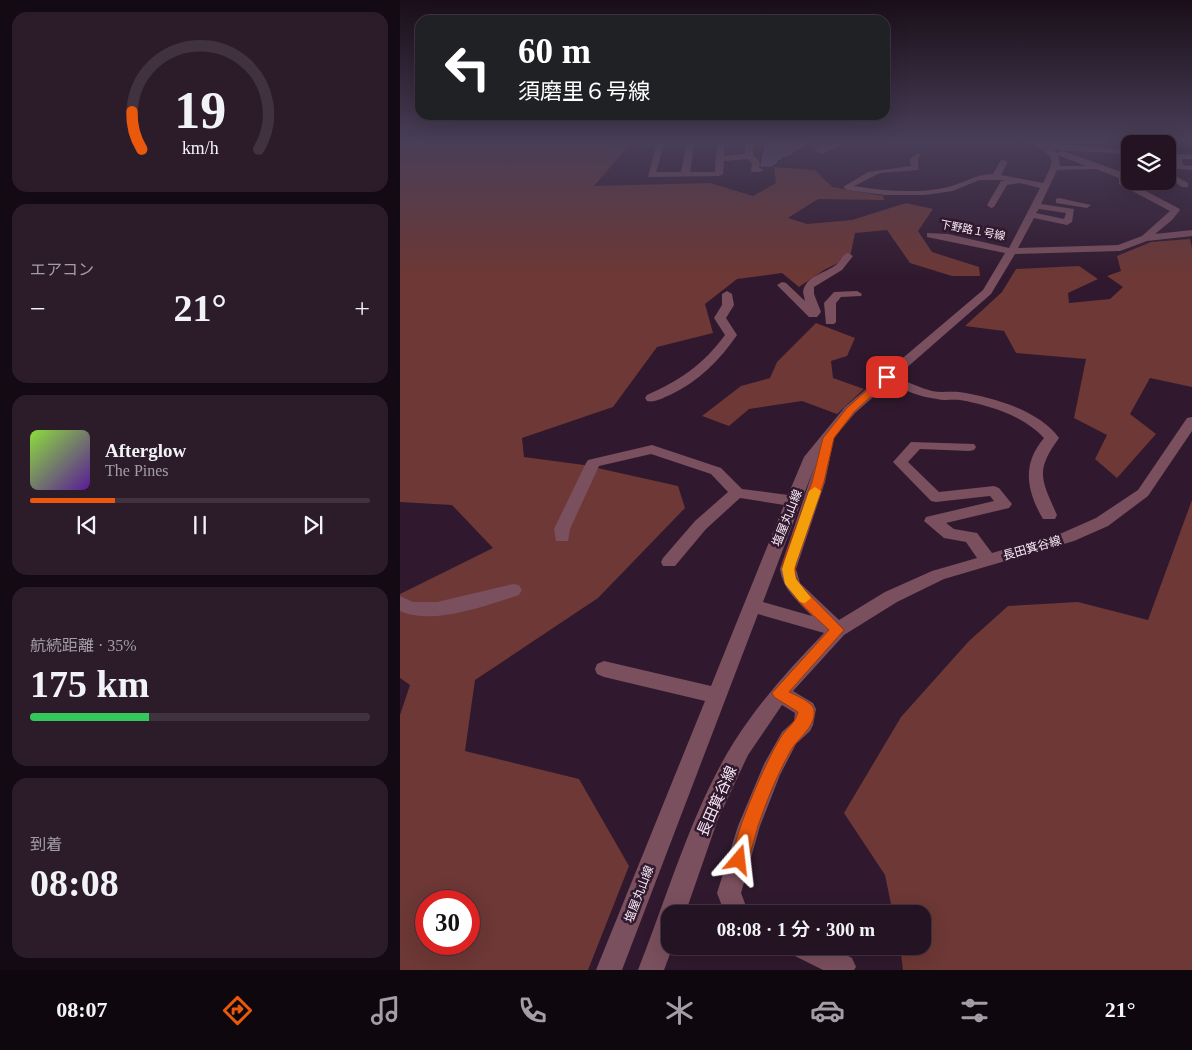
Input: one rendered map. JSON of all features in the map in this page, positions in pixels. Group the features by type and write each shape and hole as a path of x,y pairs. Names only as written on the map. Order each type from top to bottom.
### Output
{"street":[{"path":"849,187 885,193 923,192 955,187"},
{"path":"991,205 1001,187"},
{"name":"塩屋丸山線","path":"609,970 811,457 829,438 850,410 987,292 1016,250 1046,187"},
{"path":"1122,195 1123,190"},
{"path":"1143,190 1176,210 1165,224 1155,227 1145,238"},
{"path":"1036,206 1087,205"},
{"path":"1016,250 1120,248 1145,238 1192,233"},
{"name":"下野路１号線","path":"930,235 948,236 1016,250"},
{"path":"1016,250 1034,259 1070,254"},
{"path":"782,285 813,315 815,312 808,292 810,285 816,279 845,265 848,256"},
{"path":"652,398 701,372 717,356 731,334 720,318 728,306 727,294"},
{"path":"830,322 830,303 838,294 857,294"},
{"path":"887,377 914,389 935,395 959,396 1004,408 1046,429 1052,438 1035,465 1040,490 1049,515"},
{"name":"長田箕谷線","path":"676,905 708,817 726,776 752,731 779,693 838,630 912,586 988,560 1068,538 1102,522 1142,493 1192,422"},
{"path":"829,438 818,482 788,569 794,587 838,630"},
{"path":"969,447 916,445 900,462 936,497 994,491 1004,504 932,521 950,534 972,537 988,560"},
{"path":"562,537 562,529 593,463 652,449 670,458 716,471 736,493 793,501"},
{"path":"669,562 685,540 714,510 736,493"},
{"path":"400,603 412,609 484,604 513,590"},
{"path":"752,606 838,630"},
{"path":"604,669 717,696"},
{"path":"733,905 729,894 750,826 771,771 789,738 803,725 806,710 779,693"},
{"path":"651,970 661,944"},
{"path":"820,955 843,967"}],"shaded area":[{"path":"400,187 724,187 753,196 768,187 834,187 883,196 884,200 818,199 788,218 807,224 852,220 906,203 933,209 918,231 932,252 979,267 980,276 952,276 910,263 887,230 855,233 850,257 824,270 799,287 782,273 737,279 705,304 713,333 657,347 613,407 522,438 524,457 584,465 678,486 685,508 598,598 475,680 465,751 579,779 629,866 588,970 400,970 400,715 410,685 400,678 400,594 493,548 452,505 400,502"},
{"path":"1190,239 1192,248 1192,387 1150,378 1130,414 1156,434 1117,478 1095,459 1107,435 1074,418 1086,359 1016,353 1004,331 965,326 1002,292 1016,269 1079,266 1098,279 1068,293 1069,303 1110,299 1123,287 1107,276 1121,271 1117,256 1151,242"},
{"path":"816,323 855,338 847,356 831,361 833,378 864,389 837,414 802,401 749,409 729,426 702,416 741,386 770,378 777,362"},
{"path":"1192,500 1192,970 903,970 901,955 931,955 931,905 891,905 885,875 844,813 901,717 969,641 1008,606 1078,602 1148,620"}],"slow traffic":[{"path":"805,598 794,587 790,580 788,569 815,491"}],"route":[{"path":"739,860 771,771 789,738 803,725 806,710 800,704 779,693 838,630 794,587 790,580 788,569 818,482 829,438 850,410 887,377"}]}
